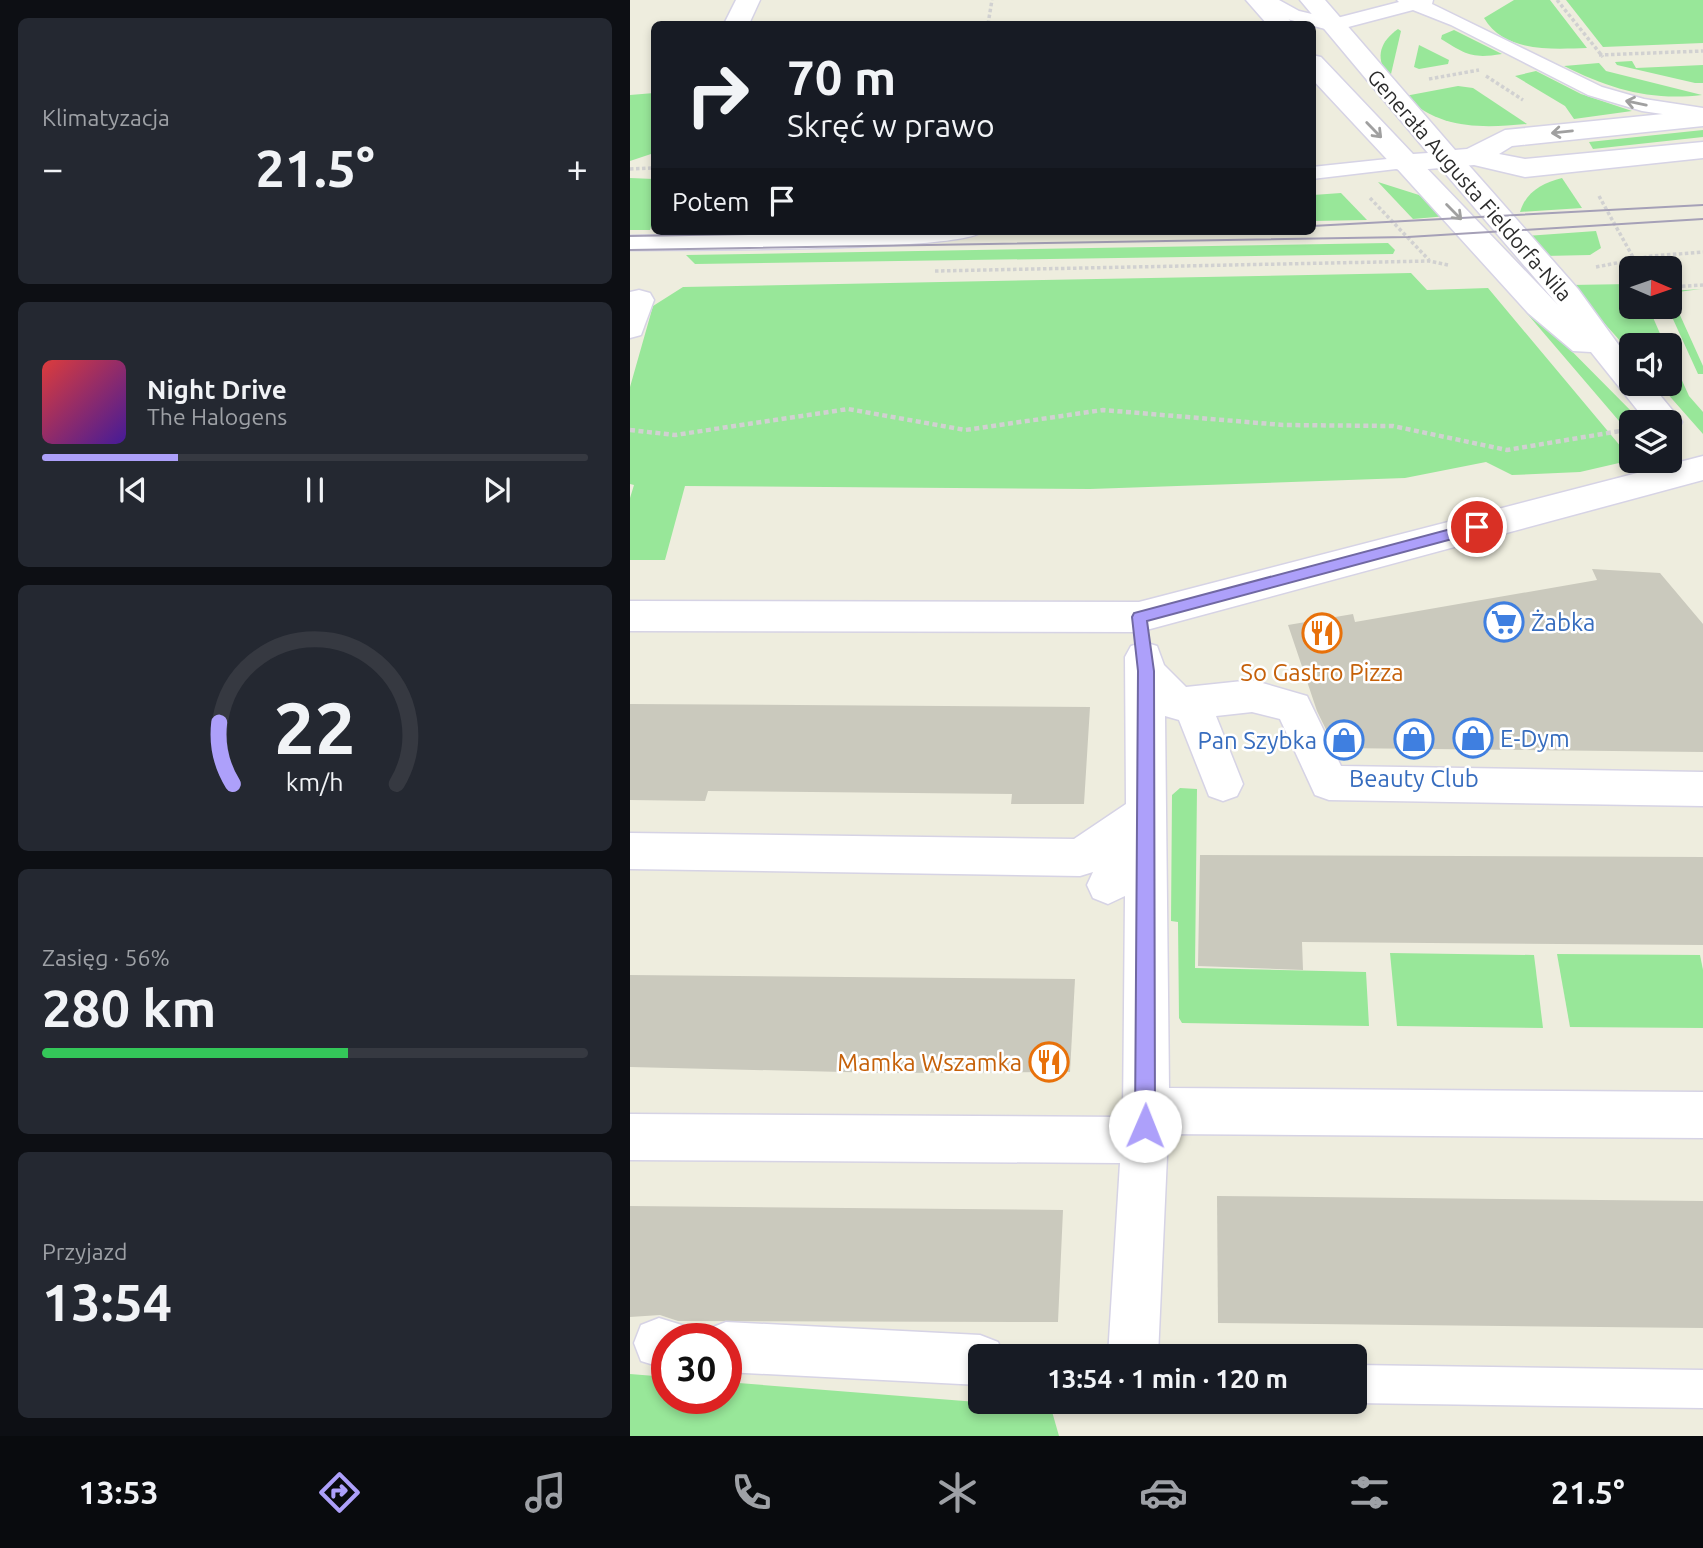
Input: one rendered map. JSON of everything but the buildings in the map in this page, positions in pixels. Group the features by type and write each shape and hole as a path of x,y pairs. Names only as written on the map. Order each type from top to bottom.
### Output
{"street":[{"path":"738,21 748,0"},
{"path":"1258,0 1277,21"},
{"name":"Generała Augusta Fieldorfa-Nila","path":"1312,0 1461,158 1619,368"},
{"name":"Generała Augusta Fieldorfa-Nila","path":"1316,66 1463,220 1539,306 1619,371"},
{"path":"1461,158 1505,138 1703,116"},
{"path":"1406,163 1461,158 1525,168 1703,150"},
{"name":"Generała Augusta Fieldorfa-Nila","path":"1643,396 1655,410"},
{"path":"630,616 1139,617 1703,465 1682,440"},
{"path":"1134,1344 1145,1126 1146,671 1139,617"},
{"path":"1146,671 1178,704 1252,696 1293,707 1329,783 1703,789"},
{"path":"1191,702 1223,784"},
{"path":"630,851 1080,858 1146,831"},
{"path":"1108,884 1146,831"},
{"path":"630,1138 1703,1115"},
{"path":"742,1348 968,1359"}],"lane":[{"path":"1265,0 1293,15 1333,25 1420,1 1595,91 1642,105 1703,116"},
{"path":"1316,173 1406,163"},
{"path":"630,243 898,239 934,235"},
{"path":"1367,1384 1703,1389"}],"path":[{"path":"988,21 992,0"},
{"path":"1557,0 1601,55"},
{"path":"1589,55 1703,51"},
{"path":"1417,82 1488,69"},
{"path":"630,169 651,168"},
{"path":"1605,206 1632,256"},
{"path":"1390,219 1430,261"},
{"path":"1668,256 1703,253"},
{"path":"928,271 1430,261 1457,266"},
{"path":"1593,268 1619,262"},
{"path":"1682,286 1703,285"},
{"path":"630,430 675,435 848,409 965,430 1103,410 1283,425 1393,426 1507,450 1619,432"}],"green space":[{"path":"1514,0 1550,0 1587,48 1545,48 1504,38 1484,18"},
{"path":"1566,0 1703,0 1703,43 1603,47"},
{"path":"1398,29 1401,31 1391,74 1388,75 1381,62 1381,50 1387,39"},
{"path":"1454,30 1502,54 1469,54 1441,39 1442,35"},
{"path":"1419,45 1449,60 1448,64 1419,69 1414,67"},
{"path":"1632,61 1636,68 1703,65 1703,83 1617,65 1615,62"},
{"path":"1599,63 1606,71 1702,95 1648,95 1614,87 1564,66"},
{"path":"1536,71 1581,94 1632,111 1574,119 1565,106 1515,76"},
{"path":"1458,86 1473,88 1527,124 1478,126 1447,121 1418,107 1405,96"},
{"path":"651,93 651,154 630,161 630,95"},
{"path":"1703,130 1703,137 1593,149 1589,142"},
{"path":"630,178 651,179 650,230 630,230"},
{"path":"1562,178 1582,208 1520,212 1526,199 1536,189"},
{"path":"1378,182 1419,195 1447,216 1413,219"},
{"path":"1341,193 1367,220 1316,221 1316,195"},
{"path":"1596,231 1601,248 1590,255 1544,256 1526,236"},
{"path":"1388,243 1395,250 1393,254 695,264 686,255"},
{"path":"1411,273 1427,290 1488,288 1619,444 1619,463 1580,472 1512,475 1486,462 1405,478 1090,489 685,486 665,560 630,560 630,498 634,485 630,484 630,387 653,306 683,287"},
{"path":"1619,284 1619,319 1654,319 1660,333 1619,333 1619,340 1570,285"},
{"path":"1509,288 1630,410 1619,410 1619,421 1507,290"},
{"path":"1673,319 1682,319 1703,366 1703,374 1698,374 1682,339 1682,333 1679,333"},
{"path":"1682,381 1689,396 1703,412 1703,434 1682,410 1669,396 1682,396"},
{"path":"1180,788 1197,789 1195,968 1366,972 1369,1026 1182,1023 1179,1018 1178,922 1171,921 1172,795"},
{"path":"1390,953 1534,955 1543,1028 1397,1026"},
{"path":"1557,954 1700,955 1703,970 1703,1028 1570,1027"},
{"path":"630,1374 651,1376 651,1414 742,1414 742,1383 968,1401 968,1414 1053,1414 1059,1436 630,1436"}],"tram line":[{"path":"1316,226 1703,205"},
{"path":"630,250 1408,237 1703,219"},
{"path":"630,236 690,235"}],"place":[{"name":"Żabka","path":"1504,622"},
{"name":"So Gastro Pizza","path":"1322,633"},
{"name":"E-Dym","path":"1473,738"},
{"name":"Beauty Club","path":"1414,739"},
{"name":"Pan Szybka","path":"1344,740"},
{"name":"Mamka Wszamka","path":"1049,1062"}],"route":[{"path":"1145,1126 1146,671 1139,617 1477,527"}]}
